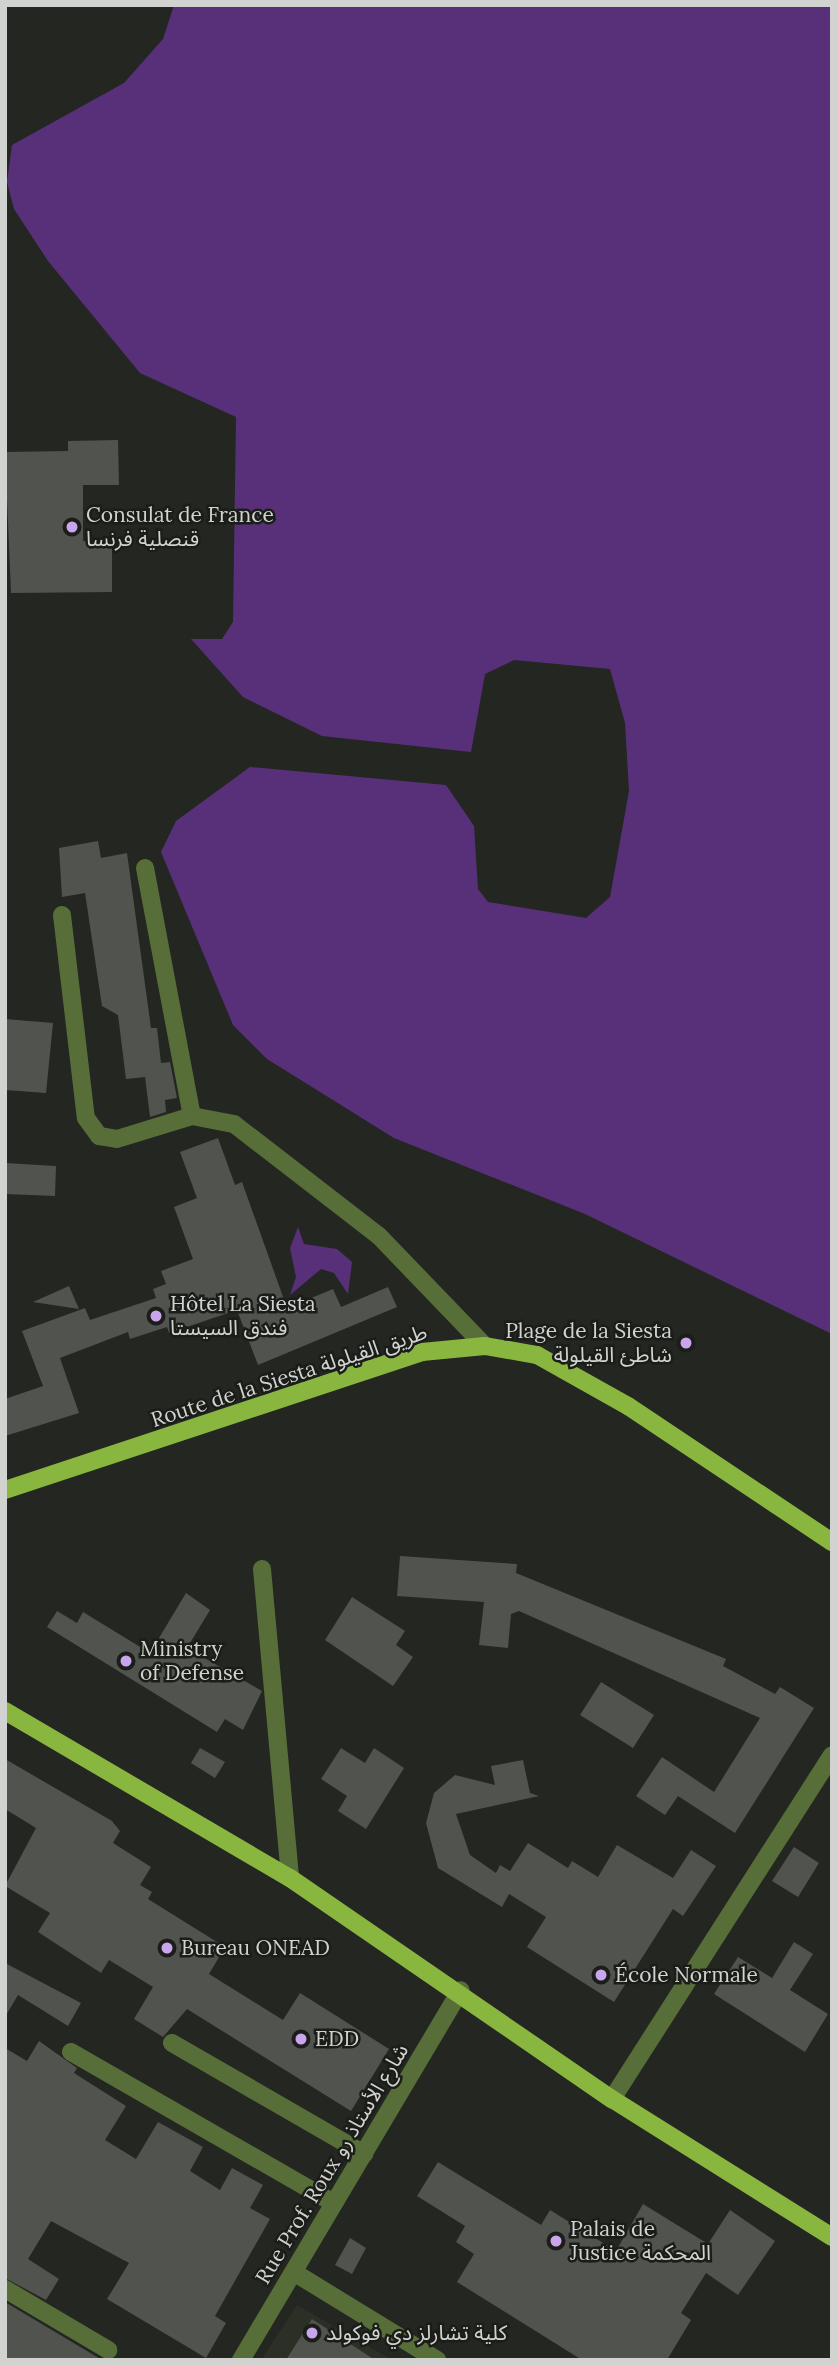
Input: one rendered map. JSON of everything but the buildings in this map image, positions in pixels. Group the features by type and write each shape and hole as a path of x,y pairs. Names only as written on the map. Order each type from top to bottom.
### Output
{"main road":[{"name":"Route de la Siesta طريق القيلولة","path":"5,1490 422,1352 485,1346 537,1355 628,1406 832,1542"},
{"path":"5,1711 290,1878 461,1990 612,2099 832,2237"}],"street":[{"path":"145,868 192,1116"},
{"path":"62,915 86,1118 99,1136 117,1139 192,1116 234,1124 379,1236 485,1346"},
{"path":"262,1569 290,1878"},
{"path":"612,2099 832,1755"},
{"name":"Rue Prof. Roux شارع الأستاذ رو","path":"241,2360 461,1990"},
{"path":"172,2043 364,2154"},
{"path":"71,2052 334,2203"},
{"path":"295,2273 437,2360"},
{"path":"5,2289 108,2350"}],"shaded area":[{"path":"174,5 832,5 832,1334 585,1214 394,1138 267,1059 233,1025 161,852 176,821 250,767 446,785 474,826 478,889 488,902 586,918 610,897 629,791 625,723 610,669 514,660 485,674 471,752 322,736 243,697 191,639 222,639 233,622 236,417 140,373 48,261 14,209 7,182 12,145 124,83 163,39"},
{"path":"298,1227 304,1244 337,1249 352,1262 348,1294 334,1273 321,1269 290,1295 296,1277 290,1248"},
{"name":"كلية تشارلز دي فوكولد","path":"297,2305 392,2360 261,2360"}],"place":[{"name":"Consulat de France قنصلية فرنسا","path":"72,527"},
{"name":"Hôtel La Siesta فندق السيستا","path":"156,1316"},
{"name":"Plage de la Siesta شاطئ القيلولة","path":"686,1343"},
{"name":"Ministry of Defense","path":"126,1661"},
{"name":"Bureau ONEAD","path":"167,1948"},
{"name":"École Normale","path":"601,1975"},
{"name":"EDD","path":"301,2039"},
{"name":"Palais de Justice المحكمة","path":"556,2241"},
{"name":"كلية تشارلز دي فوكولد","path":"312,2333"}]}
